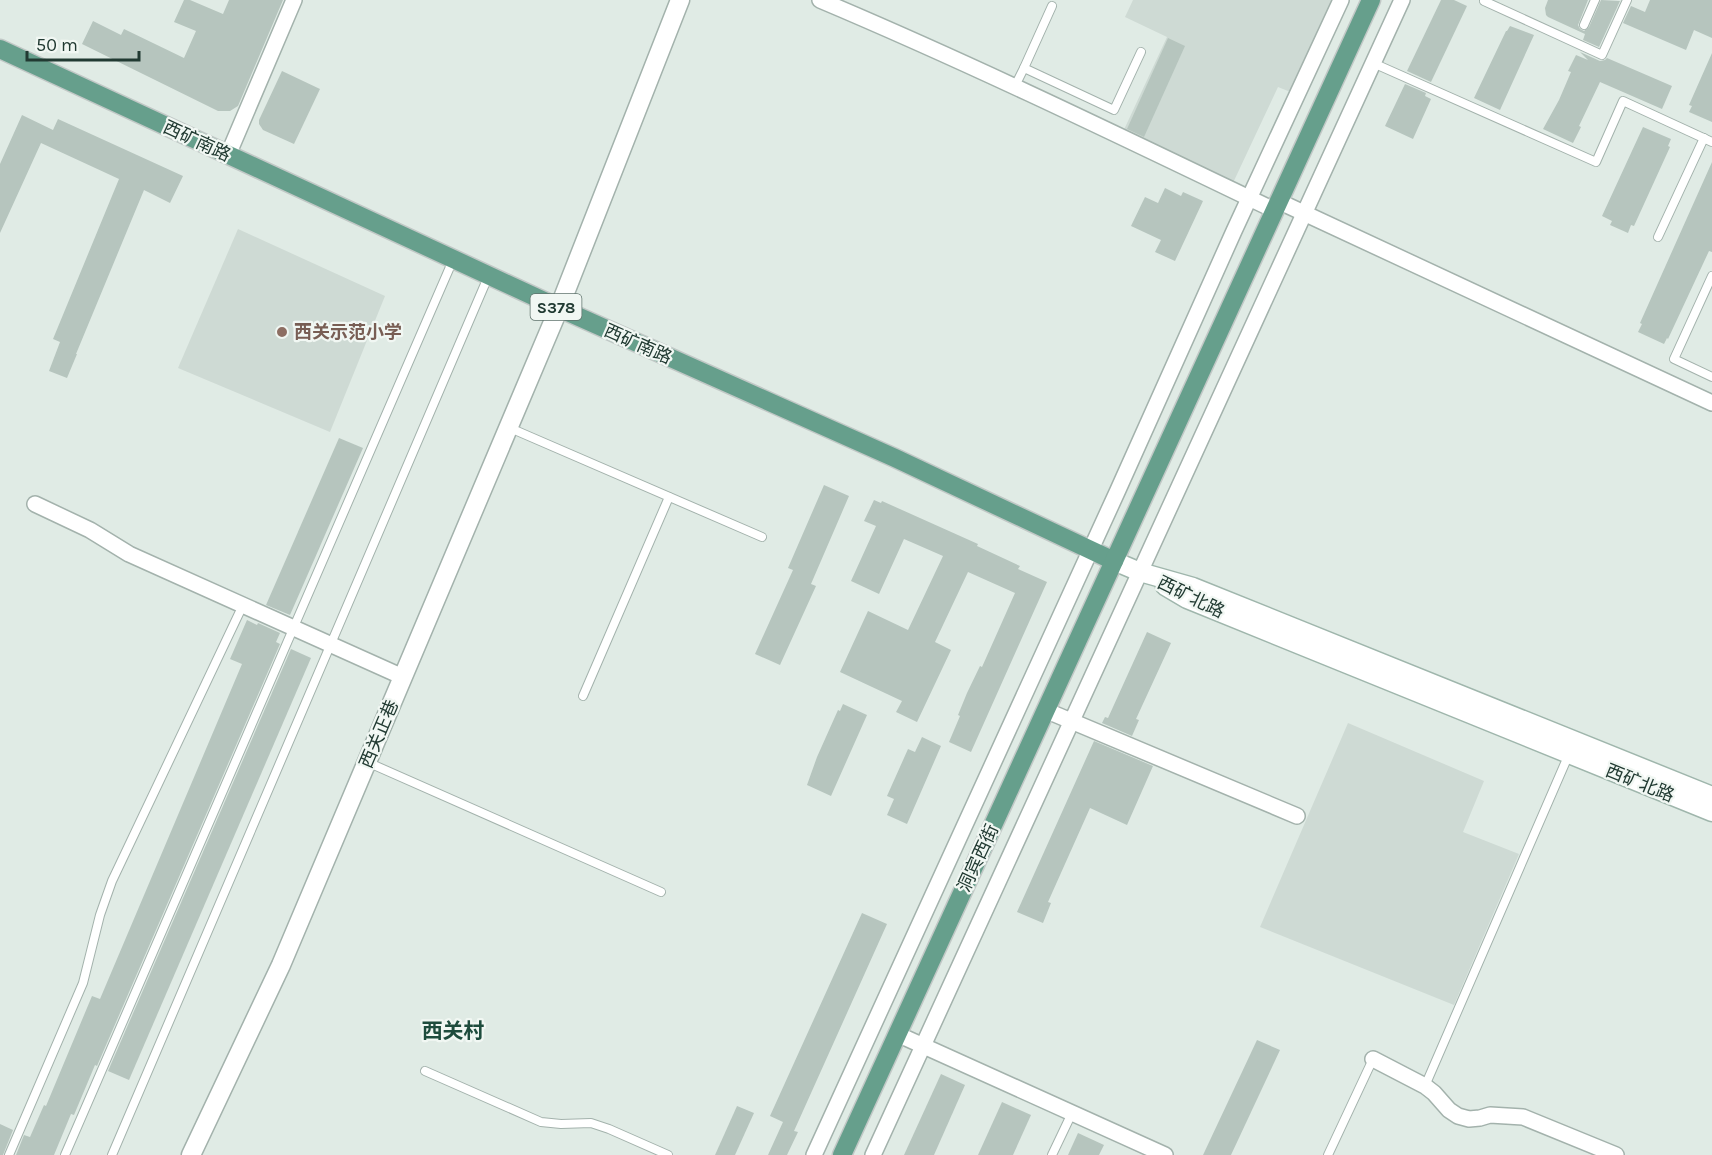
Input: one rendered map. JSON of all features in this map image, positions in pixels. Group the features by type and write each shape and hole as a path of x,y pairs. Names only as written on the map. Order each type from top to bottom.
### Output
{"main road":[{"name":"西关正巷","path":"191,1155 281,965 509,428 559,308 680,0"},
{"name":"洞宾西街","path":"842,1155 1371,0"},
{"name":"西矿南路","path":"0,49 559,308 895,458 1114,561"},
{"path":"1114,561 1140,572"},
{"name":"西矿北路","path":"1140,572 1187,599 1712,812"},
{"name":"西矿北路","path":"1140,572 1204,591 1712,796"}],"street":[{"path":"228,155 294,0"},
{"path":"820,0 1249,198 1304,213 1712,403"},
{"path":"814,1155 1341,0"},
{"path":"873,1155 1402,0"},
{"path":"35,504 90,530 129,554 403,677"},
{"path":"1046,710 1297,816"},
{"path":"897,1034 1166,1155"},
{"path":"1373,1059 1425,1086 1458,1116 1469,1119 1480,1119 1490,1115 1523,1117 1616,1155"}],"lane":[{"path":"1584,26 1595,0"},
{"path":"1484,2 1602,55 1627,0"},
{"path":"1014,88 1052,6"},
{"path":"1024,68 1114,110 1141,52"},
{"path":"1373,63 1596,162 1623,101 1712,142"},
{"path":"1658,237 1704,138"},
{"path":"65,1155 453,259"},
{"path":"112,1155 489,275"},
{"path":"1712,276 1674,359 1712,377"},
{"path":"509,428 762,537"},
{"path":"583,696 669,496"},
{"path":"9,1155 83,983 100,915 112,881 243,605"},
{"path":"1425,1086 1569,754"},
{"path":"367,762 661,892"},
{"path":"1328,1155 1373,1059"},
{"path":"425,1071 541,1122 591,1123 668,1155"},
{"path":"1052,1155 1072,1113"}],"shaded area":[{"path":"1133,0 1335,0 1293,93 1278,87 1232,185 1122,134 1167,37 1125,17"},
{"name":"西关示范小学","path":"238,229 385,296 330,432 178,368"},
{"path":"1348,723 1484,781 1463,832 1519,854 1454,1005 1260,927"}],"building":[{"path":"184,0 190,0 223,14 229,0 283,0 238,106 230,111 218,111 82,44 93,21 121,35 124,29 184,58 196,31 174,22"},
{"path":"1441,0 1454,0 1467,6 1431,82 1407,71"},
{"path":"1548,0 1588,0 1578,25 1584,31 1589,27 1601,0 1620,1 1599,47 1583,40 1585,34 1548,17 1545,8"},
{"path":"1650,0 1712,0 1712,38 1694,30 1686,50 1623,23 1631,6 1645,12"},
{"path":"1510,26 1534,35 1500,110 1474,98"},
{"path":"1168,38 1185,46 1144,137 1127,129"},
{"path":"1580,52 1600,61 1607,58 1672,86 1662,109 1600,82 1573,143 1543,129 1559,100 1571,72 1568,71 1576,55 1588,60"},
{"path":"1712,53 1712,122 1689,112 1692,106 1689,105"},
{"path":"282,71 320,89 294,144 263,130 259,124"},
{"path":"1405,84 1426,93 1425,96 1431,99 1413,139 1385,126"},
{"path":"22,115 53,130 58,119 183,176 170,203 144,190 67,378 49,371 60,342 53,339 119,179 41,143 0,233 0,164"},
{"path":"1643,127 1671,139 1668,146 1670,147 1634,226 1631,225 1628,233 1610,225 1612,221 1602,216"},
{"path":"1712,162 1712,252 1709,251 1664,344 1638,332 1642,324 1640,323"},
{"path":"1165,188 1181,196 1183,192 1203,201 1175,261 1155,252 1161,240 1131,226 1145,197 1158,203"},
{"path":"339,438 363,448 290,615 266,605"},
{"path":"824,485 849,496 811,584 816,586 780,665 755,654 793,570 788,568"},
{"path":"874,500 881,503 882,501 978,544 977,546 1020,566 1018,569 1047,582 971,752 949,742 967,693 980,666 982,667 1015,593 968,572 935,642 951,650 917,722 896,712 902,701 840,672 868,611 908,630 943,556 904,539 879,594 851,581 876,526 864,521"},
{"path":"247,620 280,633 276,642 280,644 97,1066 95,1065 74,1115 71,1114 54,1155 16,1155 24,1135 30,1137 44,1105 46,1106 92,996 100,999 242,664 230,659"},
{"path":"1147,632 1171,643 1136,719 1139,720 1132,736 1102,723 1105,717 1108,718"},
{"path":"291,649 311,658 129,1080 108,1071"},
{"path":"843,704 867,715 831,796 807,785 817,757 838,710 840,711"},
{"path":"922,737 941,746 907,824 887,815 894,799 887,796 908,749 915,752"},
{"path":"1094,741 1153,766 1127,825 1090,808 1048,902 1051,903 1043,923 1017,912"},
{"path":"862,913 887,924 794,1131 798,1132 787,1155 768,1155 783,1122 770,1116"},
{"path":"1257,1040 1280,1050 1231,1155 1203,1155"},
{"path":"941,1074 965,1085 934,1155 904,1155"},
{"path":"1002,1102 1031,1115 1013,1155 978,1155"},
{"path":"737,1106 754,1113 735,1155 715,1155"},
{"path":"0,1124 13,1130 3,1155 0,1155"},
{"path":"1078,1133 1104,1145 1099,1155 1068,1155"}],"place":[{"name":"西关示范小学","path":"282,332"}],"district":[{"name":"西关村","path":"453,1031"}]}
